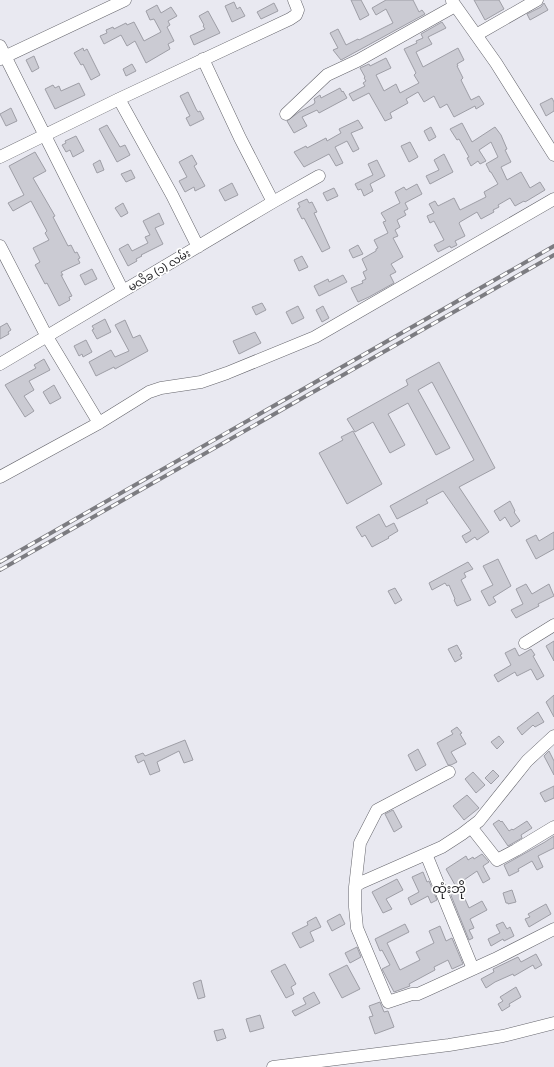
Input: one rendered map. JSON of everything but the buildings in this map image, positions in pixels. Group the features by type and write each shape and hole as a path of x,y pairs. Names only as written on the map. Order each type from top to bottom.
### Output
{"street":[{"path":"123,291 2,54 125,0"},
{"path":"0,156 290,19 296,15 298,10 294,0"},
{"path":"476,35 537,0"},
{"path":"286,114 327,75 357,61 453,3 496,63 554,155"},
{"path":"203,60 240,138 273,202"},
{"path":"119,99 172,195 198,246"},
{"name":"မလိခ (၁) လမ်း","path":"0,364 46,335 319,176"},
{"path":"0,477 99,423 149,392 161,388 201,382 227,374 315,337 554,198"},
{"path":"0,246 46,335 99,423"},
{"path":"525,643 554,625"},
{"path":"355,887 360,883 442,847 471,827 487,813 527,761 554,736"},
{"path":"449,772 377,810 360,843 355,887 355,907 358,928 388,1002 412,994 418,994 554,929"},
{"path":"471,827 497,860 554,827"},
{"path":"426,854 473,969"},
{"path":"273,1067 457,1044 503,1036 554,1023"}],"railway":[{"path":"0,562 554,246"},
{"path":"0,570 554,255"}],"district":[{"name":"ထုံးဘို","path":"449,888"}]}
